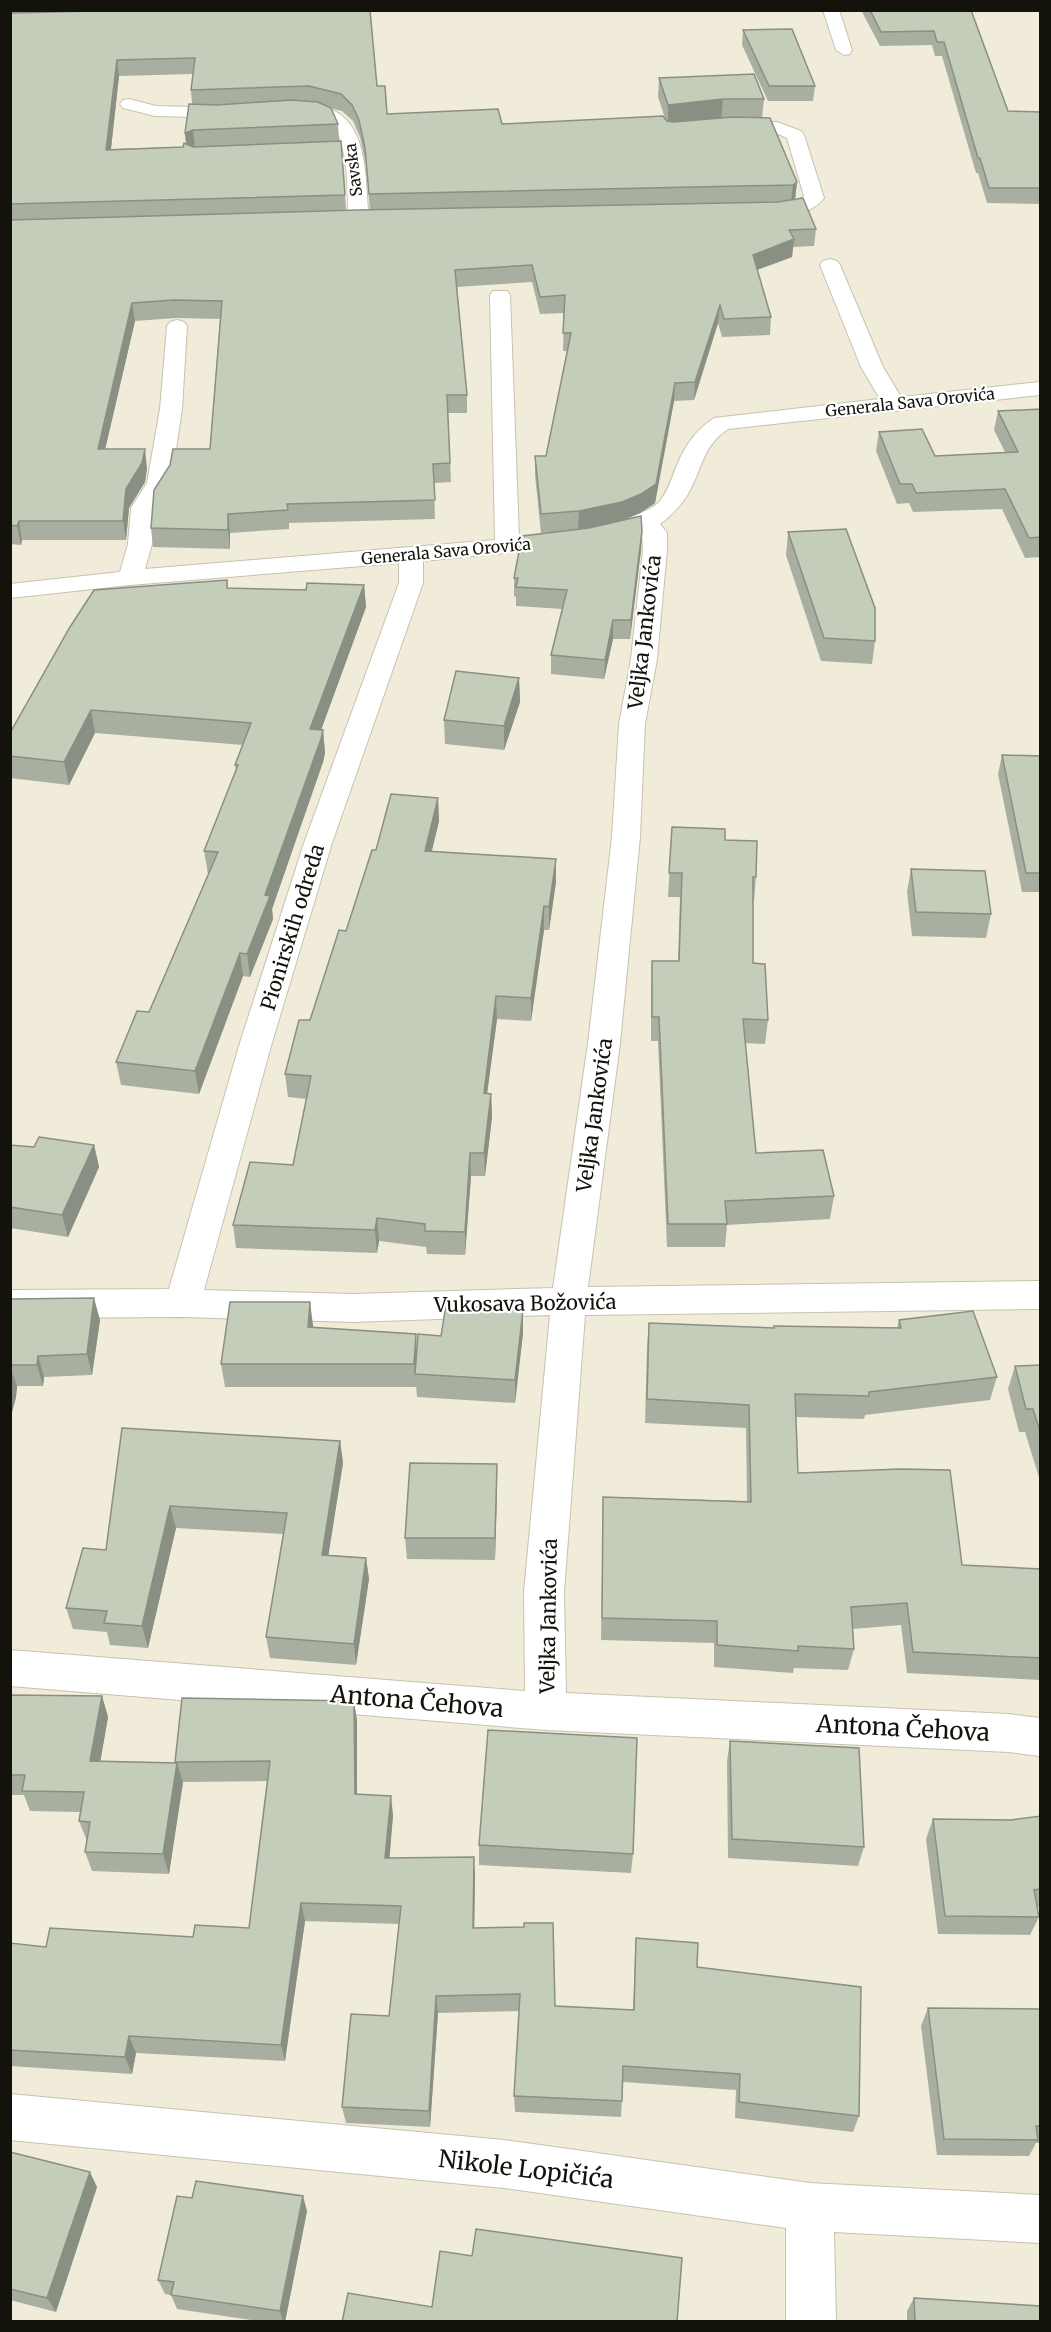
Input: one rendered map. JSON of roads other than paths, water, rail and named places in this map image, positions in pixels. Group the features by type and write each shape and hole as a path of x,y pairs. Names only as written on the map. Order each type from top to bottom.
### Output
{"street":[{"path":"831,10 844,50"},
{"path":"129,104 155,111 182,114 251,112"},
{"name":"Savska","path":"274,112 310,110 331,115 343,123 352,149 358,219"},
{"path":"707,129 771,126 785,129 795,135 814,198 805,206 787,210 740,212"},
{"path":"330,150 352,149"},
{"name":"Savska","path":"335,220 382,219"},
{"path":"830,265 872,366 894,404"},
{"path":"500,295 507,545"},
{"path":"130,578 140,544 143,508 159,483 171,409 177,326"},
{"name":"Generala Sava Orovića","path":"10,591 130,578 411,555 596,534 647,522 661,515 670,504 705,434 712,428 735,420 1041,389"},
{"name":"Veljka Jankovića","path":"546,1711 544,1592 569,1301 604,1044 626,837 632,724 644,659 650,604 655,533 647,522"},
{"name":"Pionirskih odreda","path":"183,1303 255,1046 314,854 411,583 411,555"},
{"name":"Vukosava Božovića","path":"10,1304 183,1303 353,1308 569,1301 1041,1295"},
{"name":"Antona Čehova","path":"10,1668 546,1711 1009,1733 1041,1737"},
{"name":"Nikole Lopičića","path":"10,2117 504,2164 810,2207 1041,2219"},
{"path":"810,2207 811,2322"}]}
